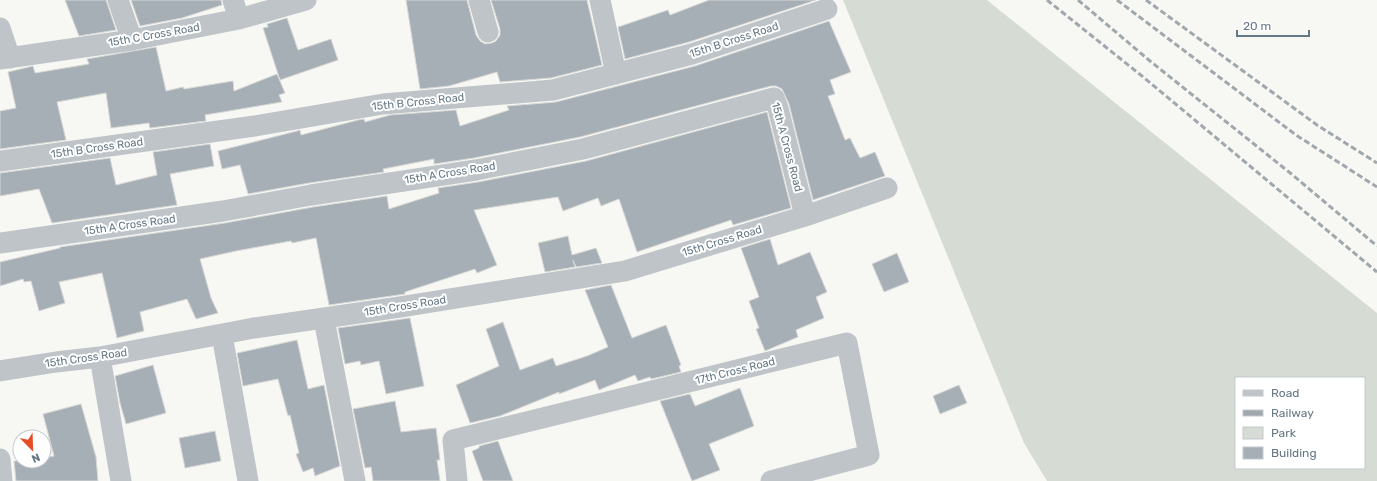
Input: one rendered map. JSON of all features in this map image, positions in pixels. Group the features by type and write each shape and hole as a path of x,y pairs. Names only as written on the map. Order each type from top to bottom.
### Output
{"street":[{"path":"118,0 132,40"},
{"name":"15th C Cross Road","path":"5,58 132,40 236,9 306,0"},
{"path":"479,0 488,32"},
{"path":"600,0 616,74"},
{"name":"15th B Cross Road","path":"0,161 255,126 383,104 553,90 692,54 827,9"},
{"path":"0,28 5,58"},
{"name":"15th A Cross Road","path":"0,243 224,211 311,195 476,170 583,149 774,98 778,108 805,216"},
{"name":"15th Cross Road","path":"0,371 100,357 254,328 324,319 625,271 805,216 887,188"},
{"path":"324,319 355,481"},
{"path":"222,335 248,481"},
{"name":"17th Cross Road","path":"457,481 453,440 847,343 869,455 771,481"},
{"path":"100,357 121,481"},
{"path":"0,459 2,481"}],"green space":[{"path":"843,0 987,0 1377,313 1377,481 1047,481 1024,443"}],"building":[{"path":"65,0 106,0 116,30 79,36"},
{"path":"131,0 221,0 222,5 182,18 140,26"},
{"path":"406,0 467,0 476,35 480,41 485,44 496,41 500,35 500,29 491,0 587,0 602,65 551,78 500,82 497,72 449,86 420,89"},
{"path":"709,0 816,0 689,42 625,59 618,27 668,10 670,15"},
{"path":"287,18 298,50 331,39 338,60 280,80 263,28 268,27 267,24"},
{"path":"829,21 851,72 830,80 835,94 828,96 845,140 850,138 860,158 875,152 885,176 813,200 789,104 782,89 776,86 771,86 580,137 474,158 434,164 434,159 383,169 384,172 248,194 240,165 222,169 218,151 300,130 301,135 364,119 365,122 390,115 456,110 460,126 509,110 507,106 556,102 695,66"},
{"path":"156,47 166,91 183,87 184,89 233,81 234,91 277,74 285,93 279,95 282,102 205,115 206,121 150,128 149,123 111,128 106,93 57,102 66,140 0,149 0,111 16,108 8,72 33,66 35,73 89,64 87,59"},
{"path":"767,112 791,208 733,225 731,220 637,252 619,199 601,206 598,198 563,211 558,197 474,210 497,265 477,273 475,269 405,292 405,294 329,305 316,238 292,243 291,241 200,259 211,298 218,313 196,319 187,299 140,312 144,331 117,338 102,273 59,282 65,303 39,311 31,281 24,282 23,279 0,286 0,262 60,247 225,223 313,207 387,196 389,209 439,193 438,188 478,182 586,161"},
{"path":"210,144 214,166 170,174 177,205 52,223 39,189 0,196 0,173 110,158 116,185 157,175 153,152"},
{"path":"568,236 572,255 596,248 602,263 576,267 573,260 575,267 545,272 538,243"},
{"path":"770,239 778,265 810,252 827,292 816,297 824,318 796,330 798,337 765,351 756,329 759,328 749,301 759,297 741,248"},
{"path":"897,253 909,282 884,292 872,264"},
{"path":"611,285 632,338 666,325 681,365 679,366 681,372 651,379 650,377 638,381 635,375 599,390 595,380 559,394 559,392 500,416 470,423 456,385 499,366 486,329 503,322 520,370 553,358 556,366 587,356 608,347 585,290"},
{"path":"410,318 424,386 386,394 379,361 361,365 360,361 345,364 338,328"},
{"path":"297,340 308,389 324,385 340,466 315,476 313,468 303,472 296,454 299,453 290,415 288,416 278,379 243,386 237,353"},
{"path":"153,365 166,413 126,424 115,376"},
{"path":"959,385 967,403 940,414 933,396"},
{"path":"740,388 754,426 709,444 720,470 692,481 660,401 690,394 695,406"},
{"path":"395,401 401,432 436,428 440,460 437,460 440,481 373,481 371,467 365,468 353,409"},
{"path":"81,404 96,457 98,481 16,481 15,469 52,469 52,456 54,456 52,448 52,429 47,429 43,414"},
{"path":"215,431 221,461 185,468 179,438"},
{"path":"498,441 513,481 483,481 472,451 479,448 479,446"}],"railway":[{"path":"1047,0 1142,76 1377,272"},
{"path":"1078,0 1150,61 1289,172 1377,246"},
{"path":"1117,0 1296,135 1377,187"},
{"path":"1146,0 1317,125 1377,163"}]}
